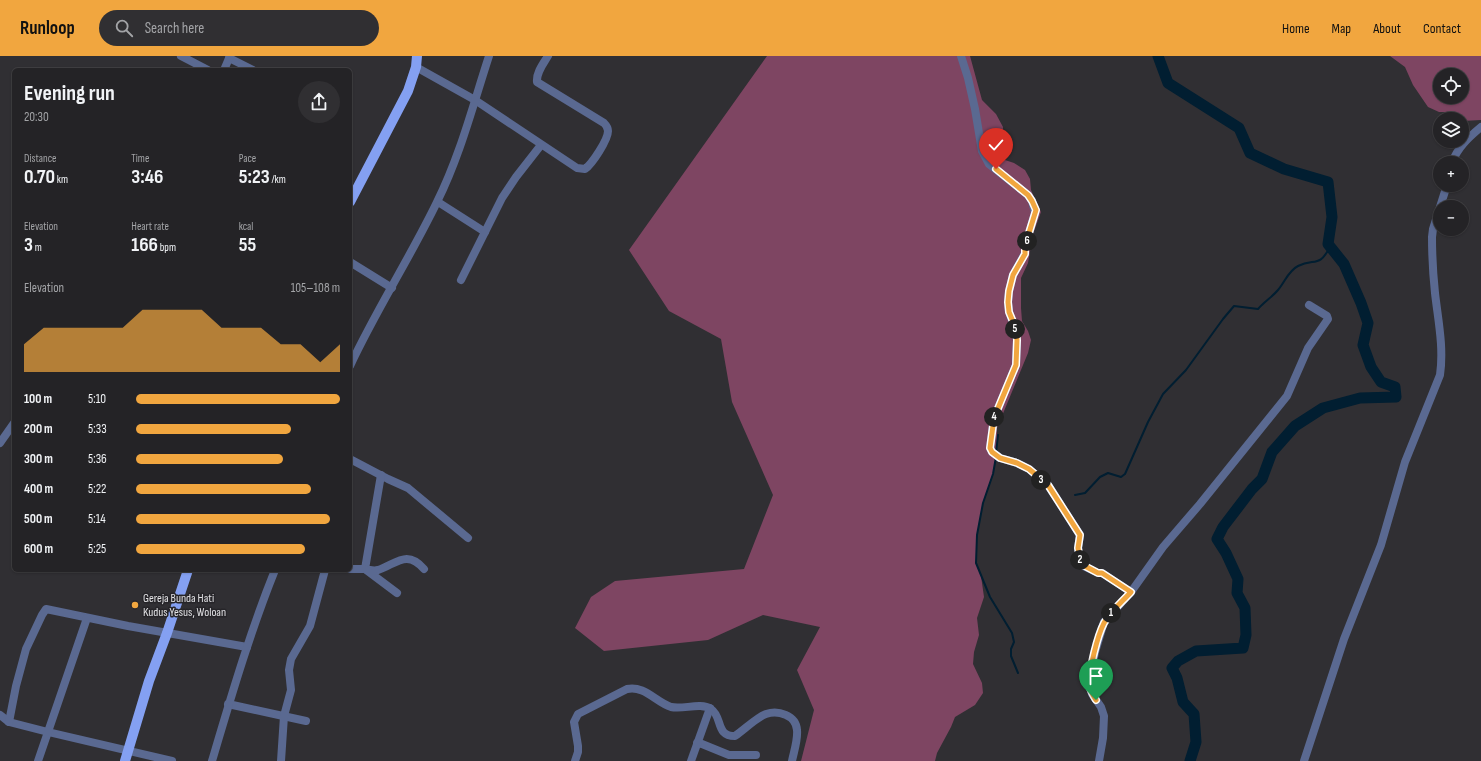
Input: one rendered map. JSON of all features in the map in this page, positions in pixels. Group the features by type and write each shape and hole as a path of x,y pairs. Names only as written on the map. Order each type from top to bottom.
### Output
{"main road":[{"path":"352,198 408,91 416,67 417,56"},
{"path":"127,756 149,681 187,572"}],"street":[{"path":"181,56 204,68"},
{"path":"352,362 364,337 438,202 456,156 489,56"},
{"path":"416,67 475,100 576,168 585,169 595,159 608,134 608,128 604,123 537,82 540,70 548,56"},
{"path":"961,56 975,109 982,151 989,164 1028,195 1036,210 1025,246 1025,254 1013,275 1009,291 1009,312 1016,329 1016,365 994,418 990,448 992,452 1000,458 1017,463 1029,469 1048,485 1080,535 1078,548 1081,564 1098,573 1102,573 1131,592"},
{"path":"225,68 229,57 249,68"},
{"path":"1455,156 1462,145 1481,128"},
{"path":"461,280 502,198 541,145"},
{"path":"1304,761 1344,639 1381,545 1405,462 1440,375 1442,365 1435,293 1432,237 1433,229 1445,192"},
{"path":"438,202 485,232"},
{"path":"352,263 392,288"},
{"path":"1099,761 1103,738 1104,716 1101,707 1092,694 1089,684 1095,652 1104,622 1131,592 1163,546 1200,504 1287,396 1308,348 1328,319 1326,316 1309,305"},
{"path":"0,443 12,426"},
{"path":"352,460 388,480 408,488 468,538"},
{"path":"365,569 381,475"},
{"path":"352,569 377,570 397,560 404,559 410,559 418,562 424,569"},
{"path":"365,569 398,593"},
{"path":"212,761 228,704 274,572"},
{"path":"281,761 284,716 291,690 291,659 310,626 324,572"},
{"path":"9,722 16,686 26,649 46,609 87,618 247,647"},
{"path":"38,761 87,618"},
{"path":"575,761 578,746 574,722 578,714 627,689 638,688 674,708 710,708 718,717 719,726 722,731 730,736 735,736 766,714 780,713 790,717 794,720 798,730 792,761"},
{"path":"228,704 306,721"},
{"path":"691,761 710,708"},
{"path":"0,715 9,722 127,756 172,761"},
{"path":"697,743 729,755 756,755"}],"shaded area":[{"path":"767,56 970,56 982,100 996,114 1003,127 1002,159 1014,163 1025,170 1030,179 1031,190 1041,212 1033,234 1028,263 1021,278 1022,321 1031,340 1028,353 997,428 997,448 993,474 983,503 977,535 976,563 981,576 984,597 977,618 979,635 974,652 973,664 982,683 983,693 975,705 955,717 937,753 935,761 801,761 814,710 797,670 820,627 763,615 708,640 604,651 575,628 591,597 615,581 744,569 773,495 732,402 721,339 669,311 629,250"},
{"path":"1390,56 1481,56 1481,120 1469,121 1469,112 1439,112 1428,107 1413,85 1405,67"}],"waterway":[{"path":"1158,56 1168,83 1239,128 1250,153 1284,169 1328,182 1332,217 1328,244 1344,264 1368,323 1363,345 1371,367 1381,382 1395,387 1396,397 1360,398 1323,408 1295,426 1272,452 1262,479 1252,489 1223,527 1217,539 1226,553 1238,579 1237,593 1245,608 1246,635 1243,648 1196,651 1178,661 1172,668 1177,678 1183,702 1194,714 1196,742 1190,761"},
{"path":"1075,495 1085,493 1100,477 1108,473 1121,477 1125,474 1148,422 1163,394 1186,370 1234,306 1258,309 1278,290 1295,268 1320,260 1330,247"},
{"path":"996,453 998,435"},
{"path":"996,457 993,474 983,503 977,535 976,563 990,597 1012,633 1014,642 1011,649 1011,656 1018,673"}],"place":[{"name":"Gereja Bunda Hati Kudus Yesus, Woloan","path":"135,605"}],"route":[{"path":"996,169 1028,195 1036,210 1025,246 1025,254 1013,275 1009,291 1009,312 1016,329 1016,365 994,418 990,448 992,452 1000,458 1017,463 1029,469 1048,485 1080,535 1078,548 1082,566 1098,573 1102,573 1115,580 1131,592 1104,622 1100,633 1089,684 1092,694 1096,700"}]}
